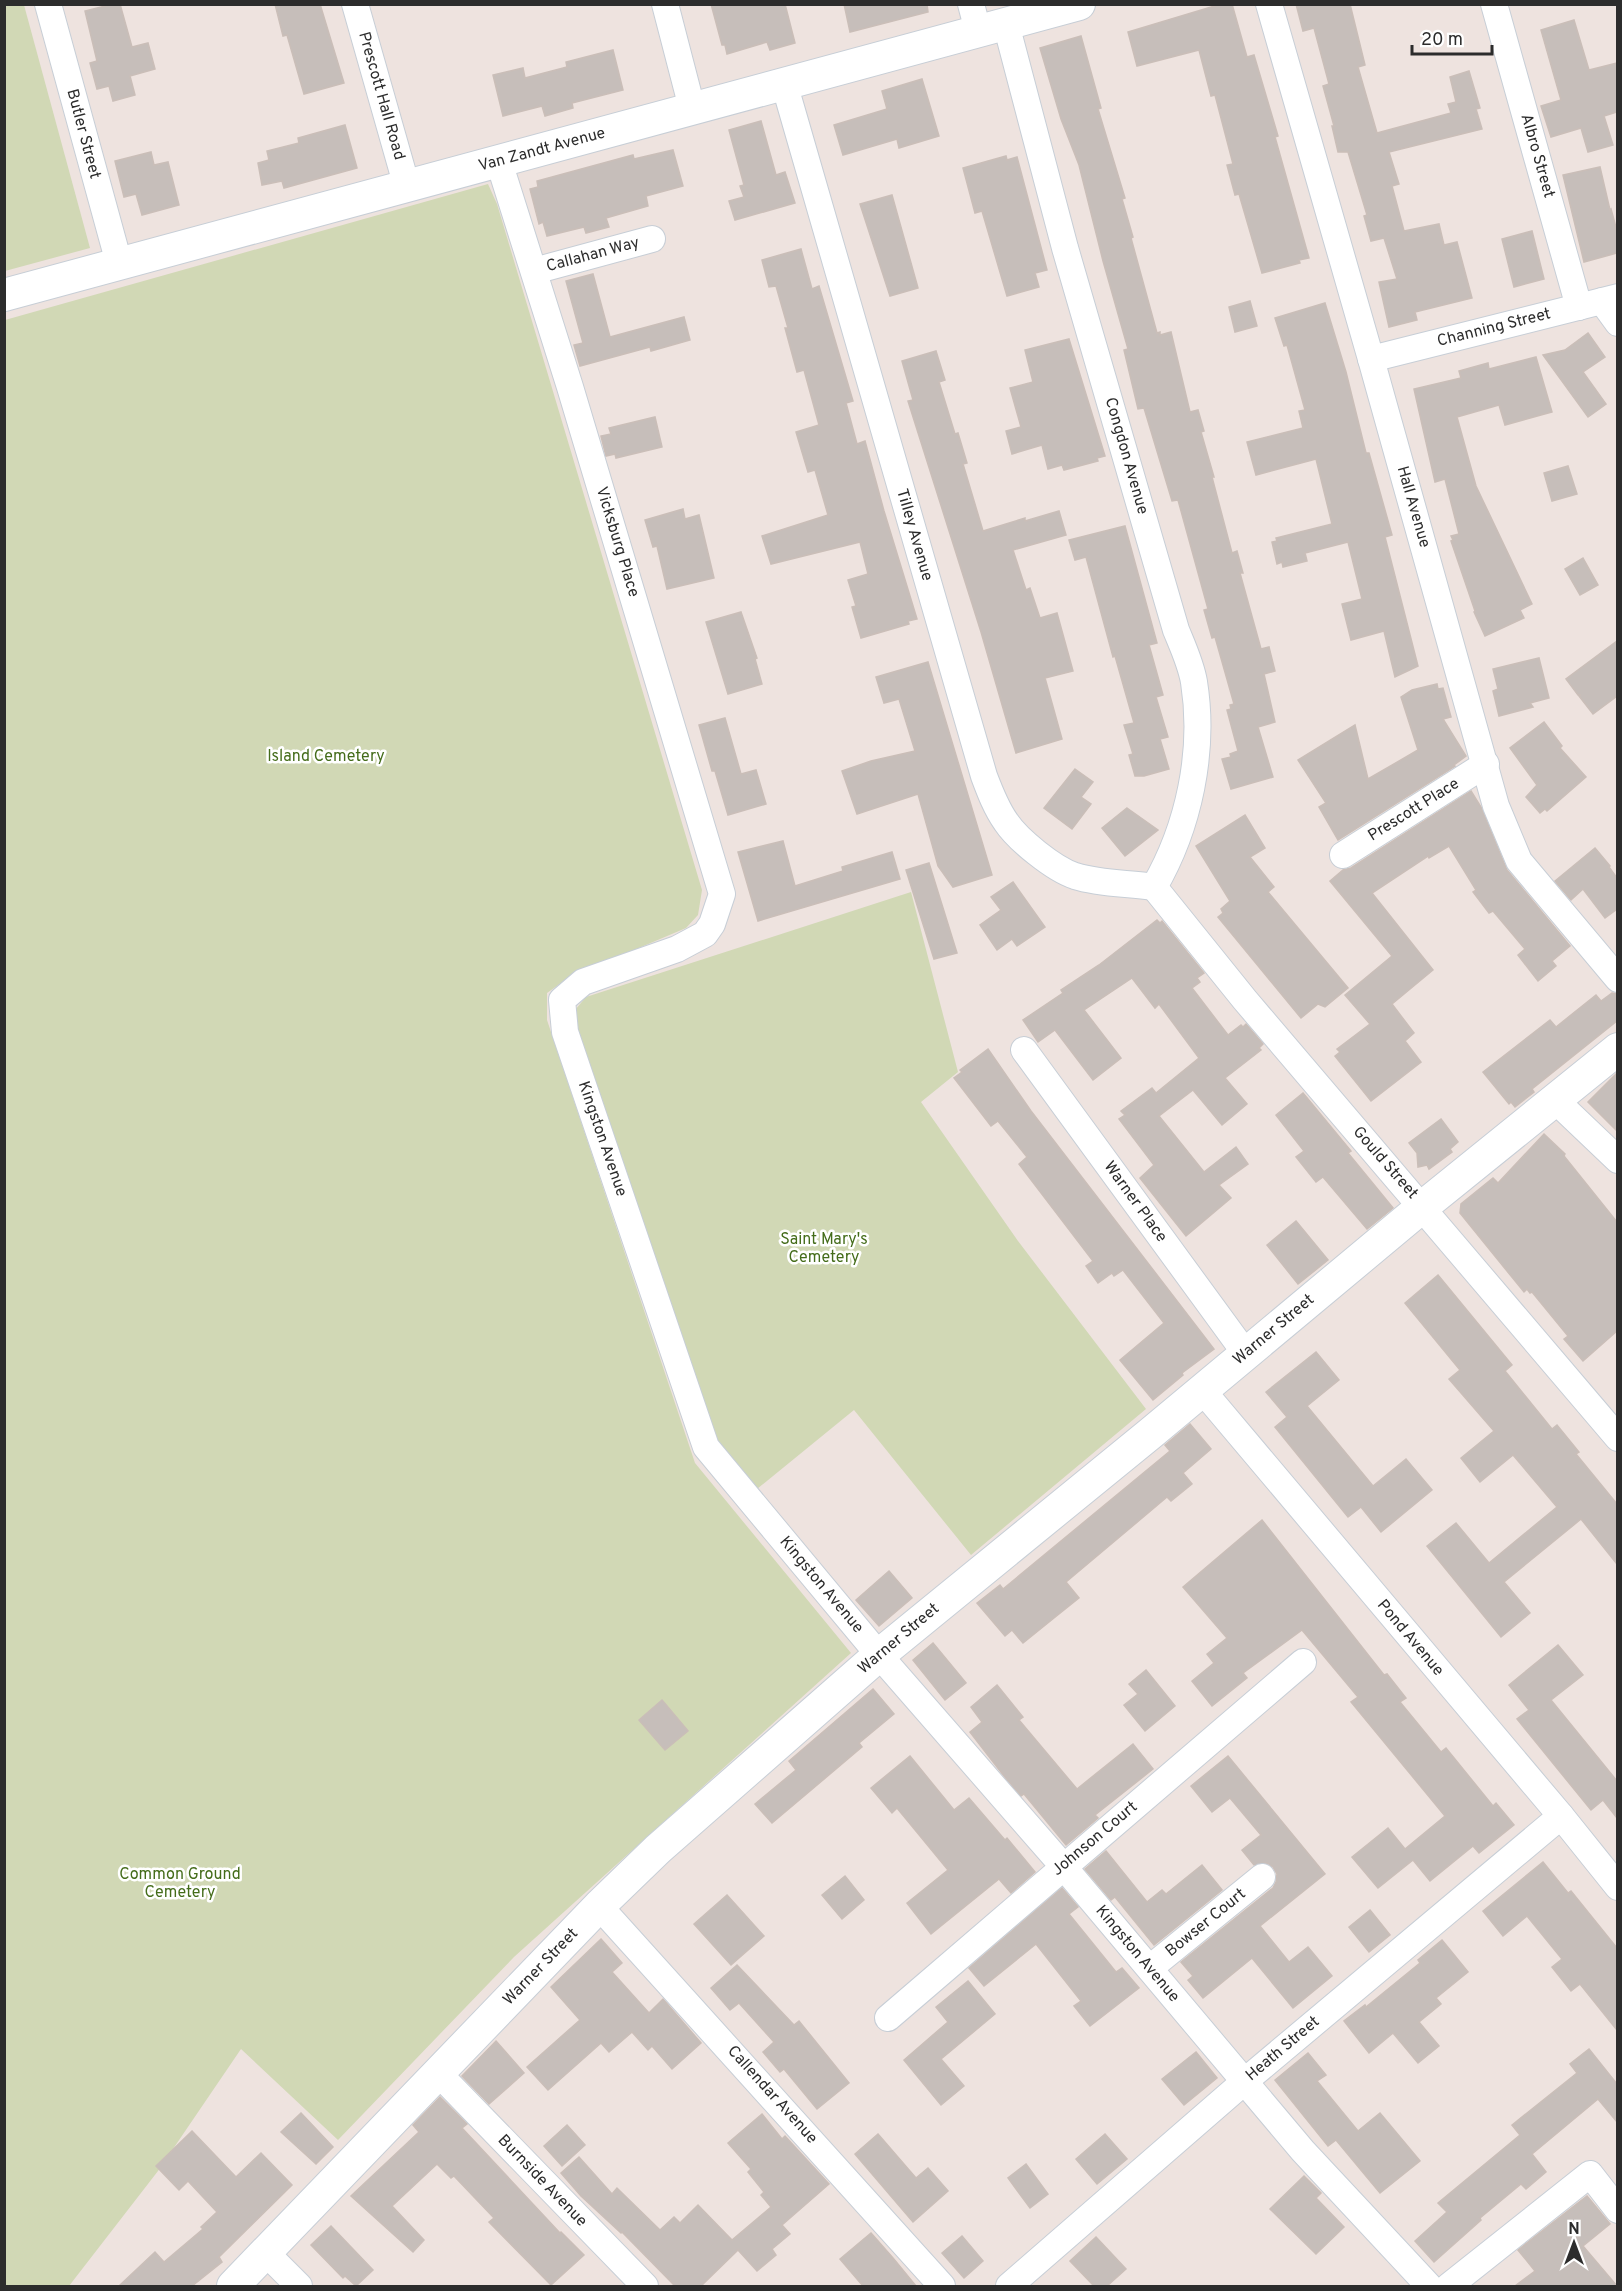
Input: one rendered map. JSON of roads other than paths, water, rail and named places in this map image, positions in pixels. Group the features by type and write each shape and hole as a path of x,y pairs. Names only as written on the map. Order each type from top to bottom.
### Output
{"street":[{"name":"Butler Street","path":"48,4 119,262"},
{"name":"Prescott Hall Road","path":"356,4 406,187"},
{"path":"664,4 692,108"},
{"name":"Van Zandt Avenue","path":"4,295 784,83 985,20 1079,4"},
{"name":"Hall Avenue","path":"1269,4 1486,764 1496,806 1519,861 1617,979"},
{"name":"Albro Street","path":"1494,4 1600,302 1617,323"},
{"name":"Congdon Avenue","path":"985,20 1068,259 1176,630 1189,661 1194,681 1197,742 1189,796 1169,861 1154,887"},
{"name":"Tilley Avenue","path":"784,83 984,776 996,806 1006,823 1022,839 1039,854 1072,875 1123,886 1154,887"},
{"name":"Vicksburg Place","path":"499,162 722,894 712,924"},
{"name":"Callahan Way","path":"534,271 652,239"},
{"name":"Channing Street","path":"1371,359 1600,302"},
{"name":"Prescott Place","path":"1343,855 1486,764"},
{"name":"Gould Street","path":"1154,887 1245,1000 1617,1438"},
{"name":"Kingston Avenue","path":"712,924 705,934 677,949 583,982 562,1000 565,1032 706,1447 879,1655 1063,1866 1303,2151 1429,2286"},
{"name":"Warner Street","path":"233,2286 599,1906 658,1849 879,1655 1246,1354 1422,1206 1617,1049"},
{"name":"Warner Place","path":"1024,1050 1246,1354"},
{"path":"1556,1100 1617,1160"},
{"name":"Pond Avenue","path":"1202,1390 1561,1816 1617,1887"},
{"name":"Johnson Court","path":"888,2018 1303,1662"},
{"name":"Heath Street","path":"1009,2286 1245,2081 1561,1816"},
{"name":"Bowser Court","path":"1150,1968 1262,1877"},
{"name":"Callendar Avenue","path":"599,1906 942,2286"},
{"name":"Burnside Avenue","path":"439,2074 645,2286"},
{"path":"1449,2286 1590,2174 1612,2203"},
{"path":"266,2253 299,2286"}],"park label":[{"name":"Island Cemetery","path":"326,757"},
{"name":"Saint Mary's Cemetery","path":"824,1249"},
{"name":"Common Ground Cemetery","path":"180,1884"}]}
